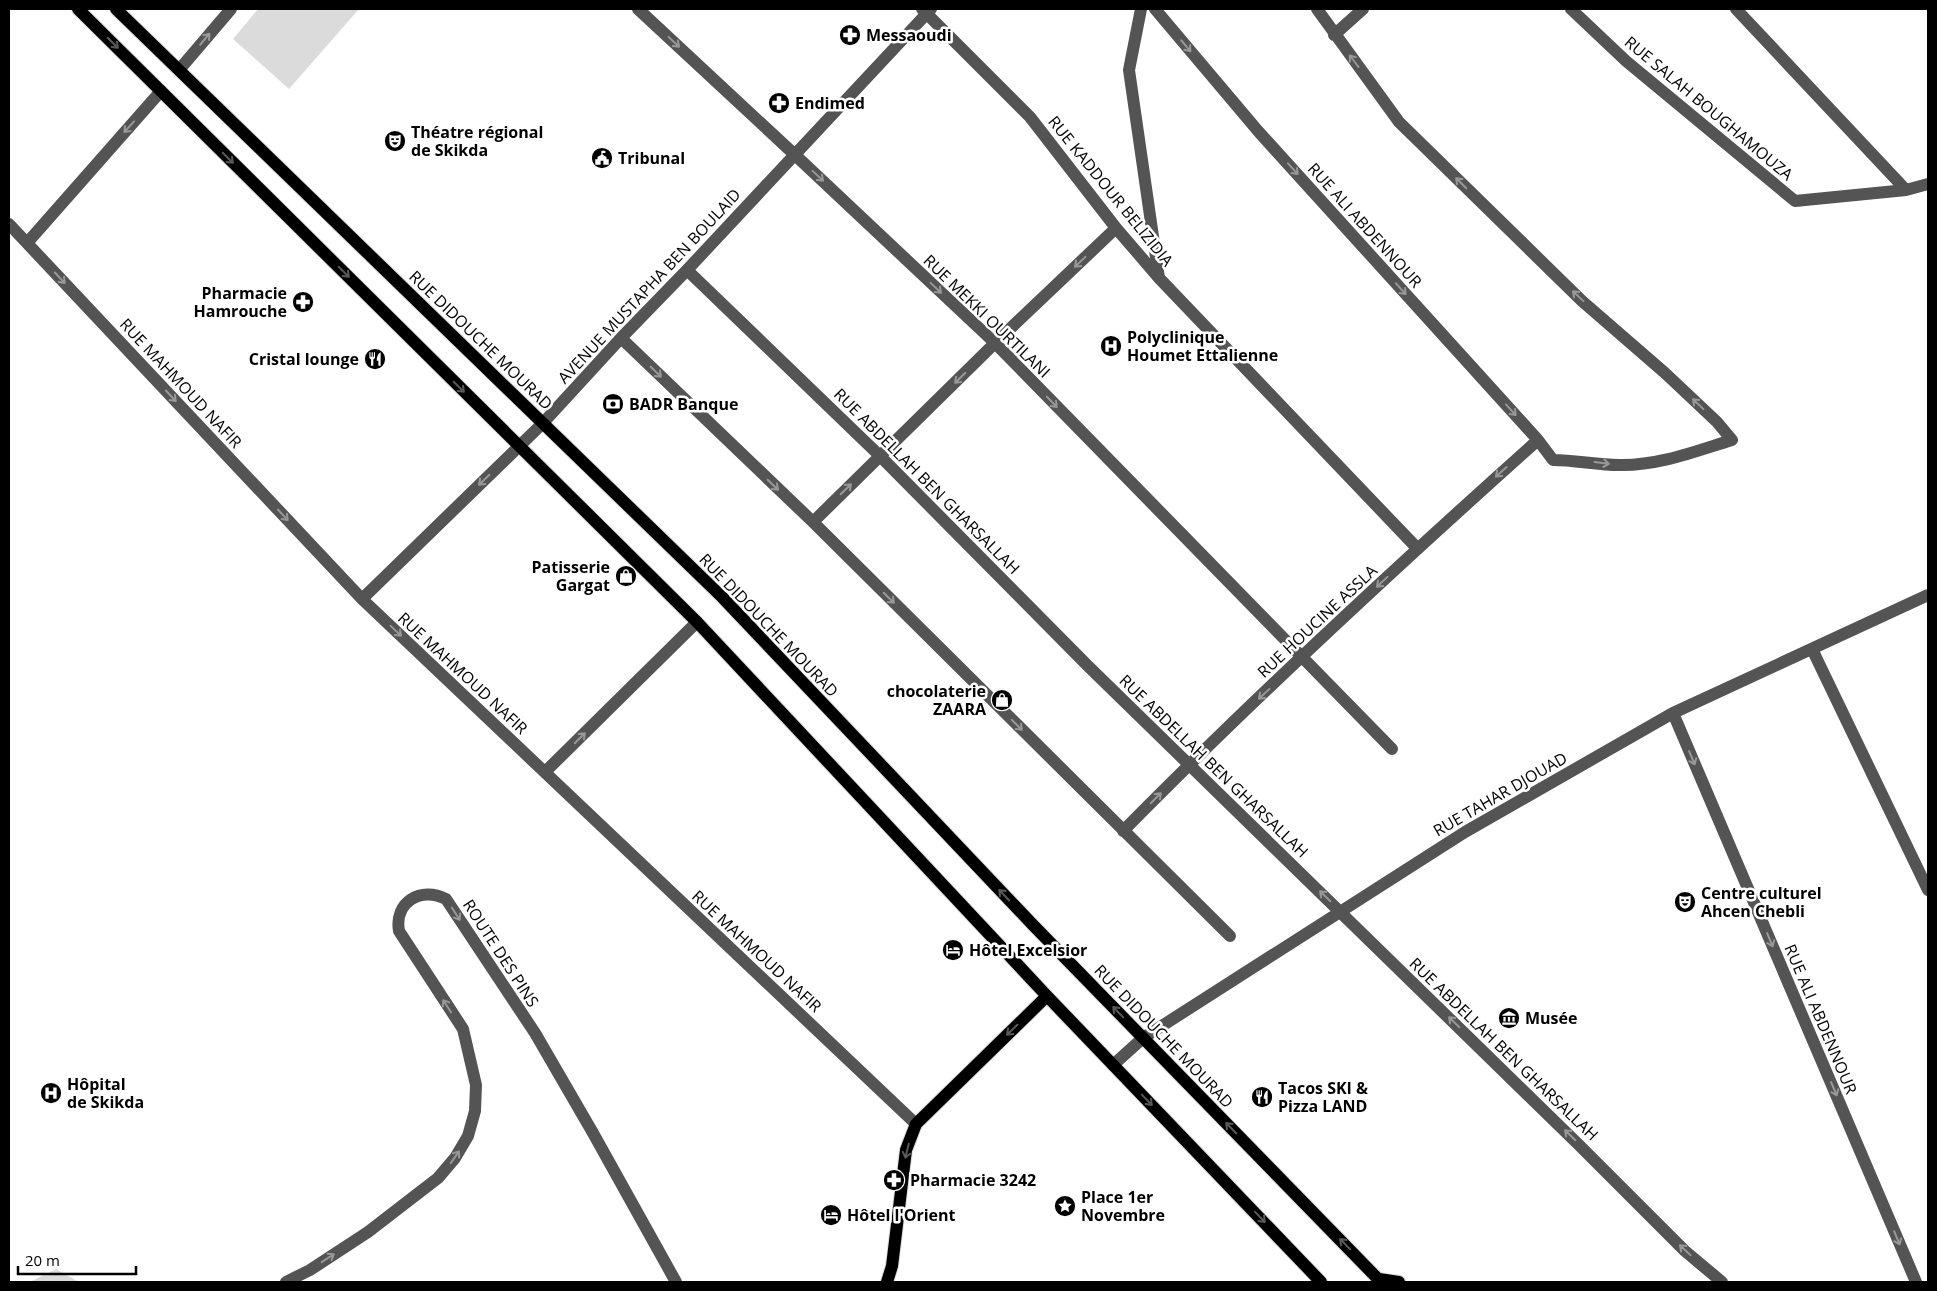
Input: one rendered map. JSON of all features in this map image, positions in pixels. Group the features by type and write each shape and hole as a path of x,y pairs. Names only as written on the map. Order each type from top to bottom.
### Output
{"main road":[{"path":"78,9 697,622 1047,996 1322,1282"},
{"name":"RUE DIDOUCHE MOURAD","path":"116,9 722,597 1033,925 1380,1281"},
{"path":"887,1282 892,1266 906,1150 916,1124 1047,996"},
{"path":"1380,1281 1399,1282"}],"street":[{"path":"179,70 231,9"},
{"name":"RUE MEKKI OURTILANI","path":"638,9 994,343 1392,749"},
{"path":"1141,9 1129,70 1159,278"},
{"name":"RUE ALI ABDENNOUR","path":"1155,9 1258,131 1538,440 1553,460 1570,460 1620,466 1666,460 1732,440 1717,422 1665,373 1569,288 1400,122 1334,35"},
{"path":"1317,9 1334,35 1363,9"},
{"name":"RUE SALAH BOUGHAMOUZA","path":"1571,9 1626,61 1795,201 1906,190 1928,184"},
{"path":"1736,9 1906,190"},
{"name":"AVENUE MUSTAPHA BEN BOULAID","path":"362,599 543,424 620,338 687,270 926,10"},
{"name":"RUE KADDOUR BELIZIDIA","path":"926,10 1030,117 1116,228 1159,278 1418,548"},
{"path":"26,243 161,91"},
{"name":"RUE MAHMOUD NAFIR","path":"9,224 362,599 916,1124"},
{"path":"812,522 994,343 1116,228"},
{"name":"RUE ABDELLAH BEN GHARSALLAH","path":"687,270 880,456 1088,666 1580,1144 1686,1251 1722,1282"},
{"path":"620,338 812,522 1230,936"},
{"name":"RUE HOUCINE ASSLA","path":"1123,831 1189,764 1301,658 1418,548 1538,440"},
{"name":"RUE TAHAR DJOUAD","path":"1113,1065 1143,1038 1465,832 1672,713 1928,595"},
{"path":"545,772 697,622"},
{"path":"1812,649 1928,890"},
{"name":"RUE ALI ABDENNOUR","path":"1672,713 1916,1282"},
{"name":"ROUTE DES PINS","path":"286,1282 310,1270 368,1232 438,1178 455,1158 468,1136 475,1111 476,1085 462,1029 399,932 398,918 404,906 414,897 427,894 434,894 446,899 535,1033 676,1282"}],"shaded area":[{"path":"258,9 359,9 289,89 233,39"},
{"path":"56,1269 79,1282 30,1282"}],"place":[{"name":"Messaoudi","path":"850,35"},
{"name":"Endimed","path":"779,103"},
{"name":"Théatre régional de Skikda","path":"395,141"},
{"name":"Tribunal","path":"602,158"},
{"name":"Pharmacie Hamrouche","path":"303,302"},
{"name":"Polyclinique Houmet Ettalienne","path":"1111,346"},
{"name":"Cristal lounge","path":"375,359"},
{"name":"BADR Banque","path":"613,404"},
{"name":"Patisserie Gargat","path":"626,576"},
{"name":"chocolaterie ZAARA","path":"1002,700"},
{"name":"Centre culturel Ahcen Chebli","path":"1685,902"},
{"name":"Hôtel Excelsior","path":"953,950"},
{"name":"Musée","path":"1509,1018"},
{"name":"Hôpital de Skikda","path":"51,1093"},
{"name":"Tacos SKI & Pizza LAND","path":"1262,1097"},
{"name":"Pharmacie 3242","path":"894,1180"},
{"name":"Place 1er Novembre","path":"1065,1206"},
{"name":"Hôtel l'Orient","path":"831,1215"}]}
